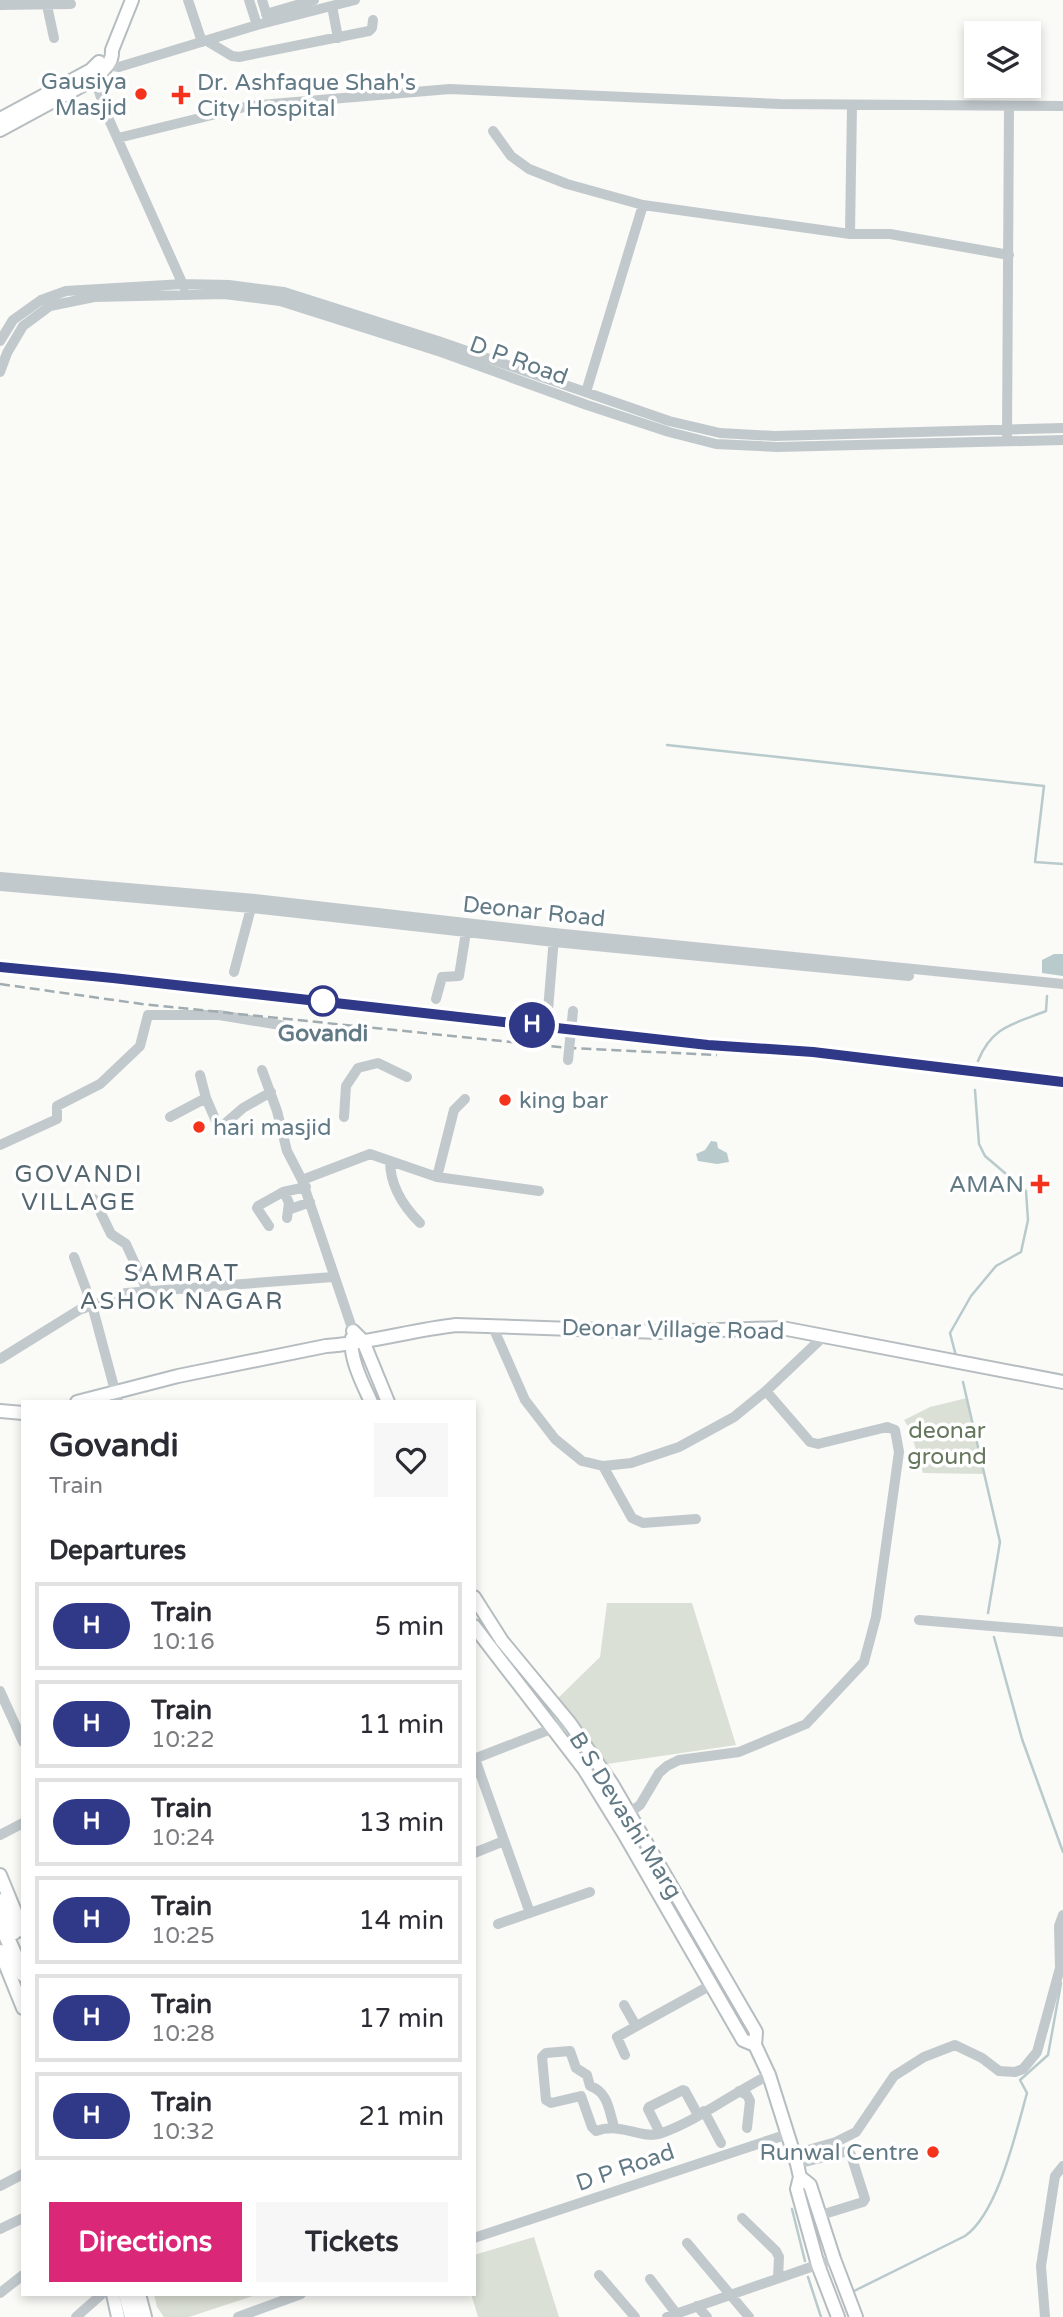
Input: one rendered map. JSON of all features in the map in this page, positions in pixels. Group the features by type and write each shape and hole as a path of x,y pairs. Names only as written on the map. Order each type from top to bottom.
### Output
{"highway":[{"path":"0,1901 21,1947"},
{"path":"0,1922 21,1969"},
{"path":"127,2296 132,2317"},
{"path":"141,2296 146,2317"}],"main road":[{"path":"0,130 94,74 108,58 132,0"},
{"path":"0,119 94,74"},
{"name":"Deonar Village Road","path":"96,1400 116,1398 178,1376 356,1339 429,1328 492,1325 660,1332 782,1328 1063,1382"},
{"path":"356,1339 387,1400"},
{"path":"356,1339 360,1375 369,1400"},
{"path":"360,1375 374,1370"},
{"path":"0,1411 21,1413"},
{"name":"B S Devashi Marg","path":"476,1600 502,1641 569,1722 629,1813 756,2032 755,2045 769,2075 797,2165 797,2189 818,2265 838,2317"},
{"name":"B S Devashi Marg","path":"476,1629 584,1769 743,2040 755,2045"},
{"path":"0,1875 21,1926"},
{"path":"0,1951 3,1971 21,2004"},
{"name":"B S Devashi Marg","path":"797,2165 810,2185 856,2317"},
{"path":"113,2296 118,2317"}],"street":[{"path":"188,0 204,41 239,57 369,31 373,20"},
{"path":"249,0 257,25"},
{"path":"262,0 268,18"},
{"path":"108,58 119,67 257,25 268,18 315,4 332,6 355,0"},
{"path":"0,5 46,2 71,4"},
{"path":"46,2 54,38"},
{"path":"332,6 338,37"},
{"path":"94,74 106,113 185,289"},
{"path":"118,138 249,106 450,89 780,104 1063,106"},
{"path":"850,234 852,105"},
{"path":"1007,443 1009,107"},
{"path":"493,131 511,156 529,169 567,184 643,205 850,234 890,234 1009,255"},
{"path":"586,392 643,205"},
{"name":"D P Road","path":"0,372 7,353 23,326 50,306 94,298 229,285 284,292 552,386 668,432 784,436 1063,428"},
{"name":"D P Road","path":"0,341 13,320 41,300 66,291 185,289"},
{"name":"D P Road","path":"552,386 586,392 669,421 703,435 716,444 784,447 1063,440"},
{"path":"784,436 784,447"},
{"name":"Deonar Road","path":"0,877 22,884"},
{"name":"Deonar Road","path":"0,886 22,884 178,898 251,908 1011,983 1063,991"},
{"name":"Deonar Road","path":"178,898 255,899 466,932 554,938"},
{"path":"234,972 251,908"},
{"path":"436,999 442,978 459,976 466,932"},
{"path":"548,1010 554,938"},
{"name":"Deonar Road","path":"1011,983 1063,984"},
{"path":"568,1060 573,1011"},
{"path":"0,1145 57,1119 57,1106 100,1084 140,1046 148,1015 219,1015 286,1026"},
{"path":"344,1117 346,1086 358,1068 378,1063 407,1077"},
{"path":"262,1070 271,1092 286,1151 304,1183 333,1277 356,1339"},
{"path":"200,1075 205,1098 218,1126 221,1127 243,1108 271,1092"},
{"path":"170,1116 205,1098"},
{"path":"437,1177 454,1110 465,1099"},
{"path":"269,1226 257,1208 285,1192 370,1154 437,1177 539,1191"},
{"path":"390,1161 391,1178 398,1194 420,1223"},
{"path":"285,1192 289,1199 288,1214 310,1202"},
{"path":"94,1199 111,1234 126,1244 148,1292"},
{"path":"74,1257 92,1305 111,1369 116,1398"},
{"path":"0,1359 79,1310 126,1293 333,1277"},
{"path":"492,1325 525,1400 555,1439 582,1461 603,1466 631,1462 679,1447 734,1417 766,1391 822,1337"},
{"path":"616,1821 640,1805 659,1773 667,1766 679,1760 739,1752 806,1724 864,1662 876,1617 899,1452 895,1430 887,1427 818,1444 810,1442 766,1391"},
{"path":"603,1466 632,1518 643,1523 696,1519"},
{"path":"919,1620 1063,1632"},
{"path":"0,1691 21,1738"},
{"path":"476,1759 569,1722"},
{"path":"476,1762 530,1913"},
{"path":"0,1835 21,1824"},
{"path":"476,1852 504,1841"},
{"path":"498,1924 590,1892"},
{"path":"797,2165 856,2132 894,2076 924,2057 955,2045 982,2058 999,2071 1015,2072 1023,2069 1037,2052 1060,1968 1059,1926 1063,1915"},
{"path":"625,2054 617,2037 711,1985"},
{"path":"624,2005 636,2026"},
{"path":"614,2127 604,2095 600,2089 590,2086 587,2076 576,2068 570,2051 546,2053 542,2057 546,2100 551,2102 581,2096 592,2127 596,2131 614,2127 643,2133 660,2133 769,2075"},
{"path":"660,2133 649,2107 683,2090 721,2143"},
{"path":"739,2091 747,2095 750,2101 747,2127"},
{"name":"D P Road","path":"476,2237 788,2134"},
{"path":"797,2165 848,2151 851,2155 865,2199 863,2202 821,2215"},
{"path":"1045,2317 1041,2266 1055,2176 1063,2165"},
{"path":"0,2186 21,2175"},
{"path":"742,2218 776,2251 779,2257 778,2278"},
{"path":"0,2229 21,2219"},
{"path":"687,2243 749,2317"},
{"path":"650,2279 674,2316 834,2259"},
{"path":"599,2275 635,2317"},
{"path":"0,2293 21,2277"},
{"path":"76,2317 100,2296"},
{"path":"238,2317 296,2296"},
{"path":"697,2306 707,2317"}],"green space":[{"name":"deonar ground","path":"967,1398 985,1474 923,1473 913,1440 917,1436 912,1435 904,1420 930,1407"},
{"path":"607,1603 692,1603 736,1745 607,1764 551,1705 600,1657"},
{"path":"534,2237 559,2317 478,2317 472,2296 476,2296 476,2254"},
{"path":"154,2296 253,2296 189,2317 164,2317 157,2307"}],"shaded area":[{"path":"1054,954 1063,954 1063,976 1042,973 1042,960"},
{"path":"711,1141 717,1142 718,1148 727,1153 729,1162 717,1164 698,1161 696,1154 705,1150"}],"waterway":[{"path":"667,745 1044,786 1035,862 1063,864"},
{"path":"978,1061 997,1033 1014,1023 1046,1011 1047,996"},
{"path":"956,1356 950,1333 971,1296 996,1266 1021,1252 1028,1220 1026,1191 985,1156 979,1144 975,1090"},
{"path":"963,1382 1000,1542 988,1613"},
{"path":"994,1637 1022,1739 1063,1852"},
{"path":"852,2292 965,2236 977,2225 996,2191 1011,2149 1027,2093 1020,2080 1048,2055 1061,1983"},
{"path":"792,2209 805,2261"},
{"path":"808,2277 821,2317"}],"railway":[{"path":"0,967 708,1045 813,1052 1063,1082"},
{"path":"0,984 142,1004 569,1048 717,1055"}],"train":[{"name":"H","path":"0,967 708,1045 813,1052 1063,1082"}],"place":[{"name":"Gausiya Masjid","path":"141,94"},
{"name":"Dr. Ashfaque Shah's City Hospital","path":"181,95"},
{"name":"Govandi","path":"323,1001"},
{"name":"king bar","path":"505,1100"},
{"name":"hari masjid","path":"199,1127"},
{"name":"AMAN","path":"1040,1184"},
{"name":"Runwal Centre","path":"933,2152"}],"district":[{"name":"GOVANDI VILLAGE","path":"79,1188"},
{"name":"SAMRAT ASHOK NAGAR","path":"182,1287"}]}
